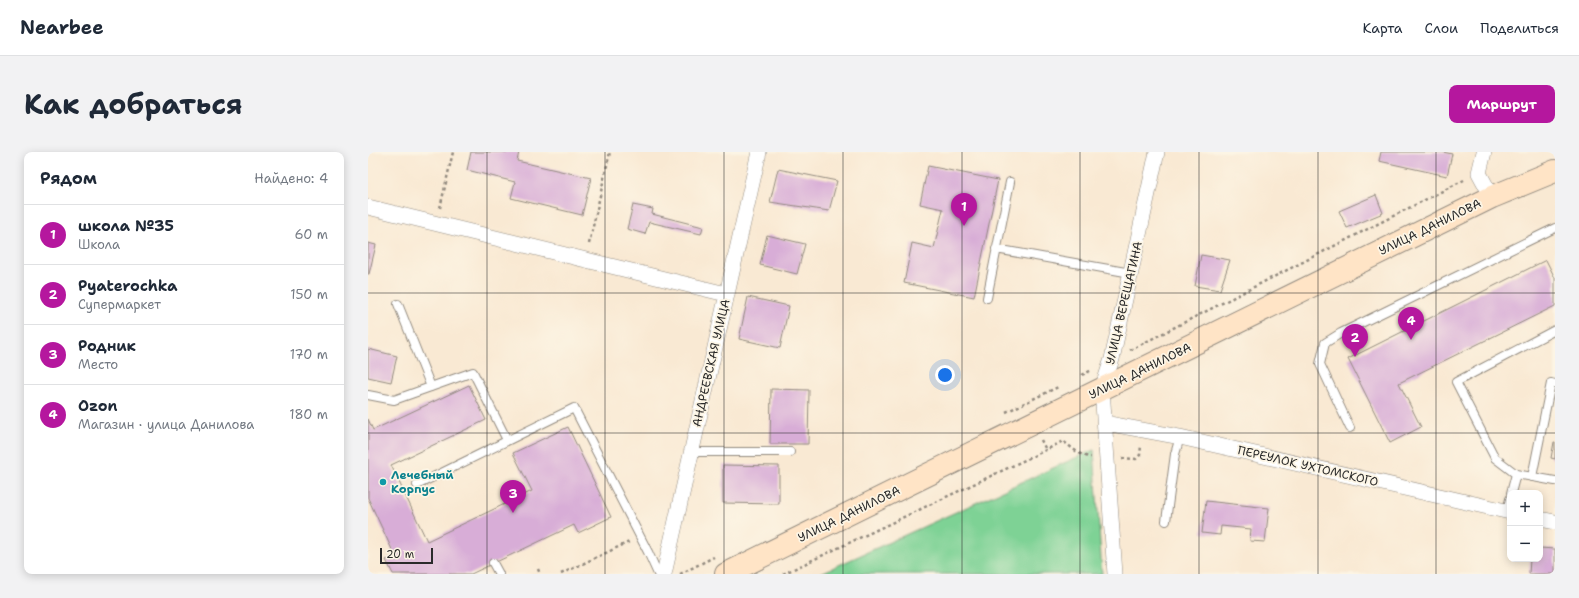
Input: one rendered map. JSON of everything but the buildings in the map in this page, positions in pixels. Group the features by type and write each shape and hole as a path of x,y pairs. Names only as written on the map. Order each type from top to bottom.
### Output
{"main road":[{"name":"УЛИЦА ДАНИЛОВА","path":"721,565 1102,389 1492,197 1555,171"}],"street":[{"name":"АНДРЕЕВСКАЯ УЛИЦА","path":"664,574 759,152"},
{"name":"УЛИЦА ВЕРЕЩАГИНА","path":"1115,574 1106,422 1102,389 1112,359 1157,152"},
{"path":"1484,152 1478,173 1492,197"},
{"path":"368,208 726,294"},
{"name":"ПЕРЕУЛОК УХТОМСКОГО","path":"1106,422 1507,508"},
{"path":"1543,520 1555,522"}],"lane":[{"path":"987,298 1010,182"},
{"path":"1350,428 1320,364 1325,343 1341,333 1555,228"},
{"path":"996,249 1131,273"},
{"path":"398,304 431,387"},
{"path":"1555,330 1456,382 1495,458 1516,474 1555,481"},
{"path":"368,395 394,400 473,372 507,440"},
{"path":"1532,477 1551,383 1555,384"},
{"path":"417,485 574,408 658,574"},
{"path":"1166,521 1175,454 1180,437"},
{"path":"691,452 790,452"},
{"path":"1512,490 1516,474"},
{"path":"494,563 499,574"}],"path":[{"path":"437,224 453,152"},
{"path":"586,260 610,152"},
{"path":"1075,378 1478,173"},
{"path":"1003,414 1062,384"},
{"path":"783,574 1063,441 1088,457 1136,459 1140,454 1143,430"},
{"path":"561,574 640,537"},
{"path":"680,574 721,565"},
{"path":"538,569 540,574"}],"green space":[{"path":"1094,450 1102,574 819,574 1064,463"}],"place":[{"name":"школа №35","path":"964,226"},
{"name":"Ozon","path":"1411,340"},
{"name":"Pyaterochka","path":"1355,357"},
{"name":"Лечебный Корпус","path":"383,482"},
{"name":"Родник","path":"513,513"}]}
